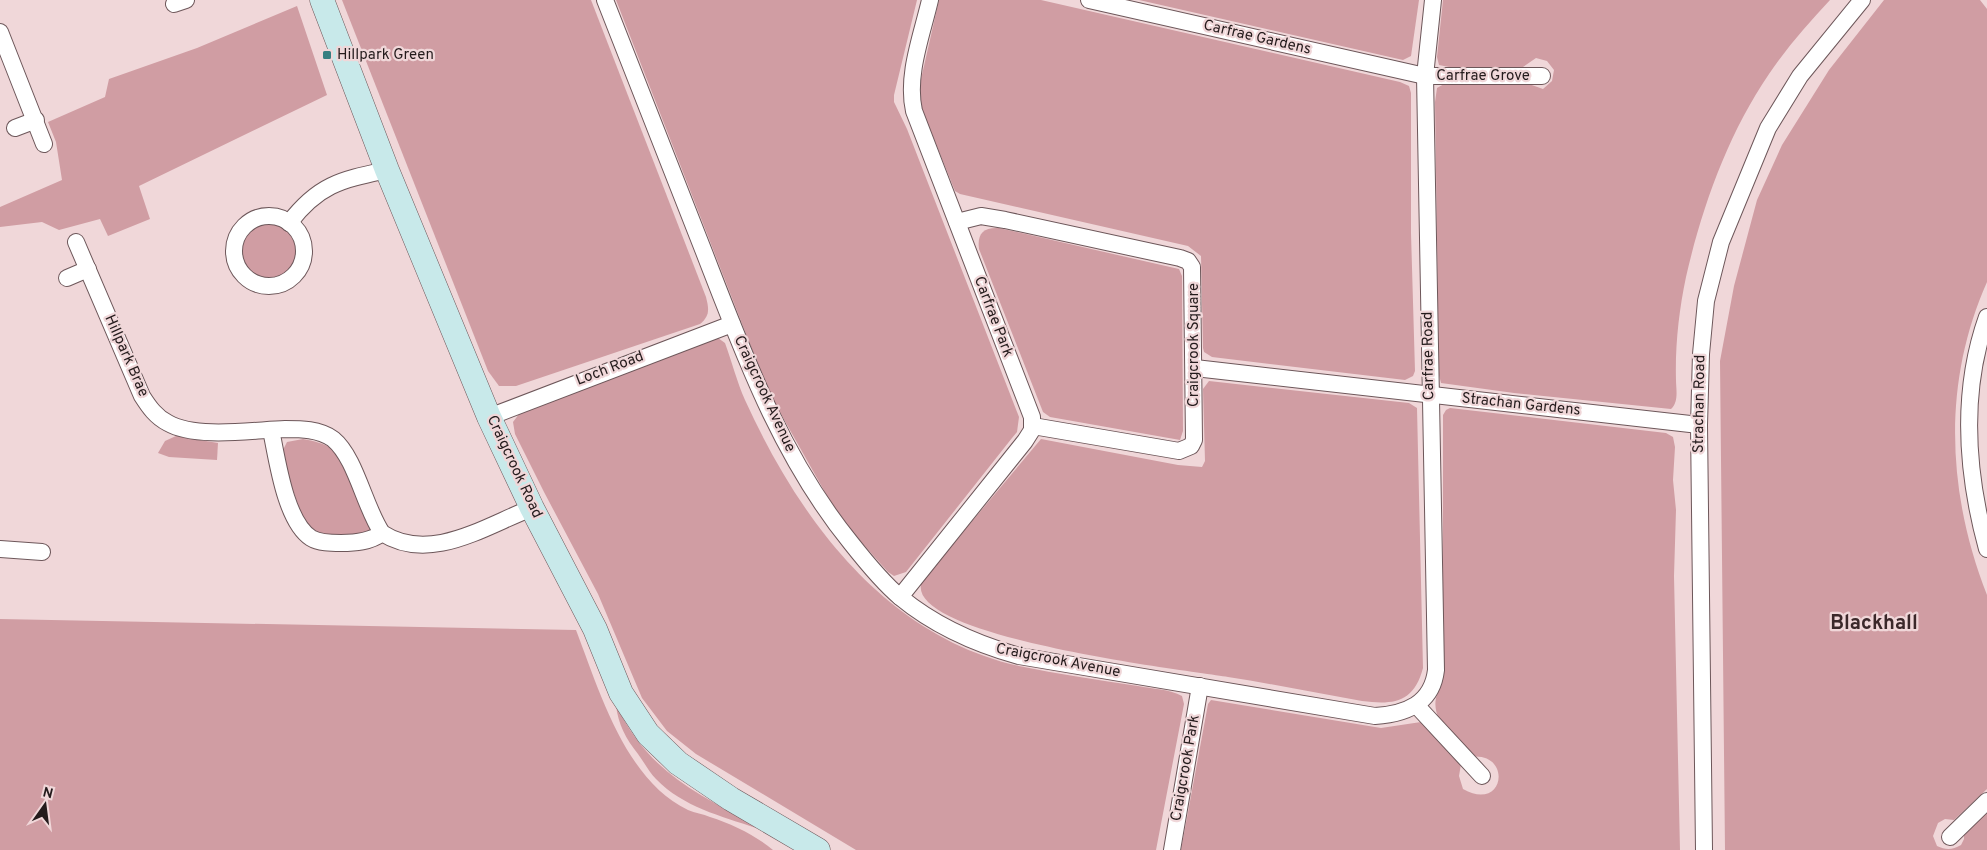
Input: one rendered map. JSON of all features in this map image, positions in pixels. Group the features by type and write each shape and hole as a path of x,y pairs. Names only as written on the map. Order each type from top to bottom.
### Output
{"street":[{"name":"Craigcrook Road","path":"322,0 387,170 489,418 532,508 595,629 621,693 648,734 694,776 818,850"},
{"name":"Craigcrook Avenue","path":"606,0 767,409 805,478 842,532 878,575 900,597 955,633 1004,652 1063,664 1361,714 1389,714 1417,706"},
{"name":"Carfrae Park","path":"930,0 913,75 912,104 1032,417 1033,426"},
{"name":"Carfrae Gardens","path":"1089,0 1425,76"},
{"name":"Carfrae Road","path":"1417,706 1429,691 1436,670 1425,76 1433,0"},
{"name":"Strachan Road","path":"1704,850 1699,425 1701,354 1706,301 1713,271 1731,216 1768,128 1800,76 1862,0"},
{"path":"0,32 44,144"},
{"name":"Carfrae Grove","path":"1425,76 1542,76"},
{"path":"15,128 36,120"},
{"path":"289,223 309,199 324,188 387,170"},
{"name":"Craigcrook Square","path":"957,222 973,217 992,217 1188,262 1193,271 1195,368 1194,440 1191,446 1184,451 1033,426"},
{"path":"258,218 278,218 289,223 298,232 303,244 304,257 299,269 291,278 273,286 260,285 249,279 240,270 235,258 235,246 239,234 247,224 258,218"},
{"name":"Hillpark Brae","path":"76,242 142,396 156,414 174,426 193,430 308,430 324,434 336,443 349,459 382,533"},
{"path":"67,278 88,269"},
{"path":"1987,317 1975,360 1968,419 1972,476 1987,549"},
{"name":"Loch Road","path":"489,418 732,324"},
{"name":"Strachan Gardens","path":"1195,368 1699,425"},
{"path":"900,597 1025,441 1033,426"},
{"path":"271,430 293,514 306,534 315,540 338,543 361,542 382,533 413,546 439,545 532,508"},
{"path":"0,549 42,552"},
{"name":"Craigcrook Park","path":"1172,850 1200,686"},
{"path":"1417,706 1482,776"},
{"path":"1950,837 1987,801"}],"shaded area":[{"path":"342,0 591,0 706,297 708,312 706,318 700,324 516,386 499,386 488,371"},
{"path":"616,0 917,0 894,95 894,102 907,129 1019,417 1017,432 906,572 894,576 888,572 855,535 830,501 769,393"},
{"path":"939,0 1041,0 1400,82 1409,86 1411,93 1411,233 1415,371 1413,376 1405,380 1212,357 1204,352 1203,348 1201,256 1188,246 960,194 955,191 919,102 919,88"},
{"path":"1139,0 1419,0 1411,56 1403,60"},
{"path":"1443,0 1830,0 1806,26 1776,64 1754,97 1718,172 1700,224 1686,277 1679,315 1676,367 1677,391 1674,406 1671,409 1514,393 1441,383 1439,375 1435,102 1437,88 1444,84 1523,82 1543,89 1552,81 1554,70 1547,61 1536,58 1523,67 1449,67 1439,65 1437,57"},
{"path":"1884,0 1980,0 1987,9 1987,282 1972,320 1962,359 1955,438 1958,478 1964,517 1987,595 1987,789 1954,820 1945,819 1938,823 1933,836 1937,846 1946,849 1952,849 1961,845 1964,839 1964,829 1987,808 1987,850 1725,850 1720,361 1734,286 1757,200 1782,145 1829,70"},
{"path":"297,6 327,95 139,186 150,219 108,236 100,219 59,230 42,222 0,227 0,207 62,180 56,142 48,122 105,97 109,79 197,48"},
{"path":"269,222 280,224 290,230 296,240 298,251 296,262 290,272 280,278 269,280 258,278 248,272 242,262 240,251 242,240 248,230 258,224"},
{"path":"999,228 1179,269 1182,276 1183,431 1180,440 1050,417 1043,412 979,249 979,239 982,232"},
{"path":"718,338 725,343 745,400 792,488 820,529 852,566 888,600 927,629 971,651 1019,666 1166,691 1182,696 1184,704 1156,850 856,850 696,754 667,731 642,698 598,594 515,434 513,422 519,414"},
{"path":"1209,381 1409,403 1417,408 1423,668 1419,680 1408,695 1393,702 1362,701 1052,648 999,634 955,619 927,601 922,581 1041,439 1178,465 1202,467 1205,461 1203,389"},
{"path":"1450,408 1666,433 1673,437 1675,447 1673,480 1676,510 1674,576 1680,850 1181,850 1208,704 1211,700 1381,728 1421,722 1461,764 1459,776 1463,789 1477,794 1488,793 1495,788 1498,780 1498,771 1493,763 1484,758 1470,757 1441,723 1435,707 1443,676 1443,415"},
{"path":"176,436 218,443 217,460 169,457 158,453 165,441"},
{"path":"303,439 323,444 333,450 354,489 371,532 349,537 318,535 304,522 283,461 283,450 287,442"},
{"path":"0,619 576,630 594,679 617,731 631,756 647,778 666,796 688,810 735,827 773,850 0,850"},
{"path":"616,705 628,727 642,746 674,777 711,801 754,823 756,828 703,810 667,789 653,776 630,743 623,731"}],"place":[{"name":"Hillpark Green","path":"327,55"}],"district":[{"name":"Blackhall","path":"1874,624"}]}
